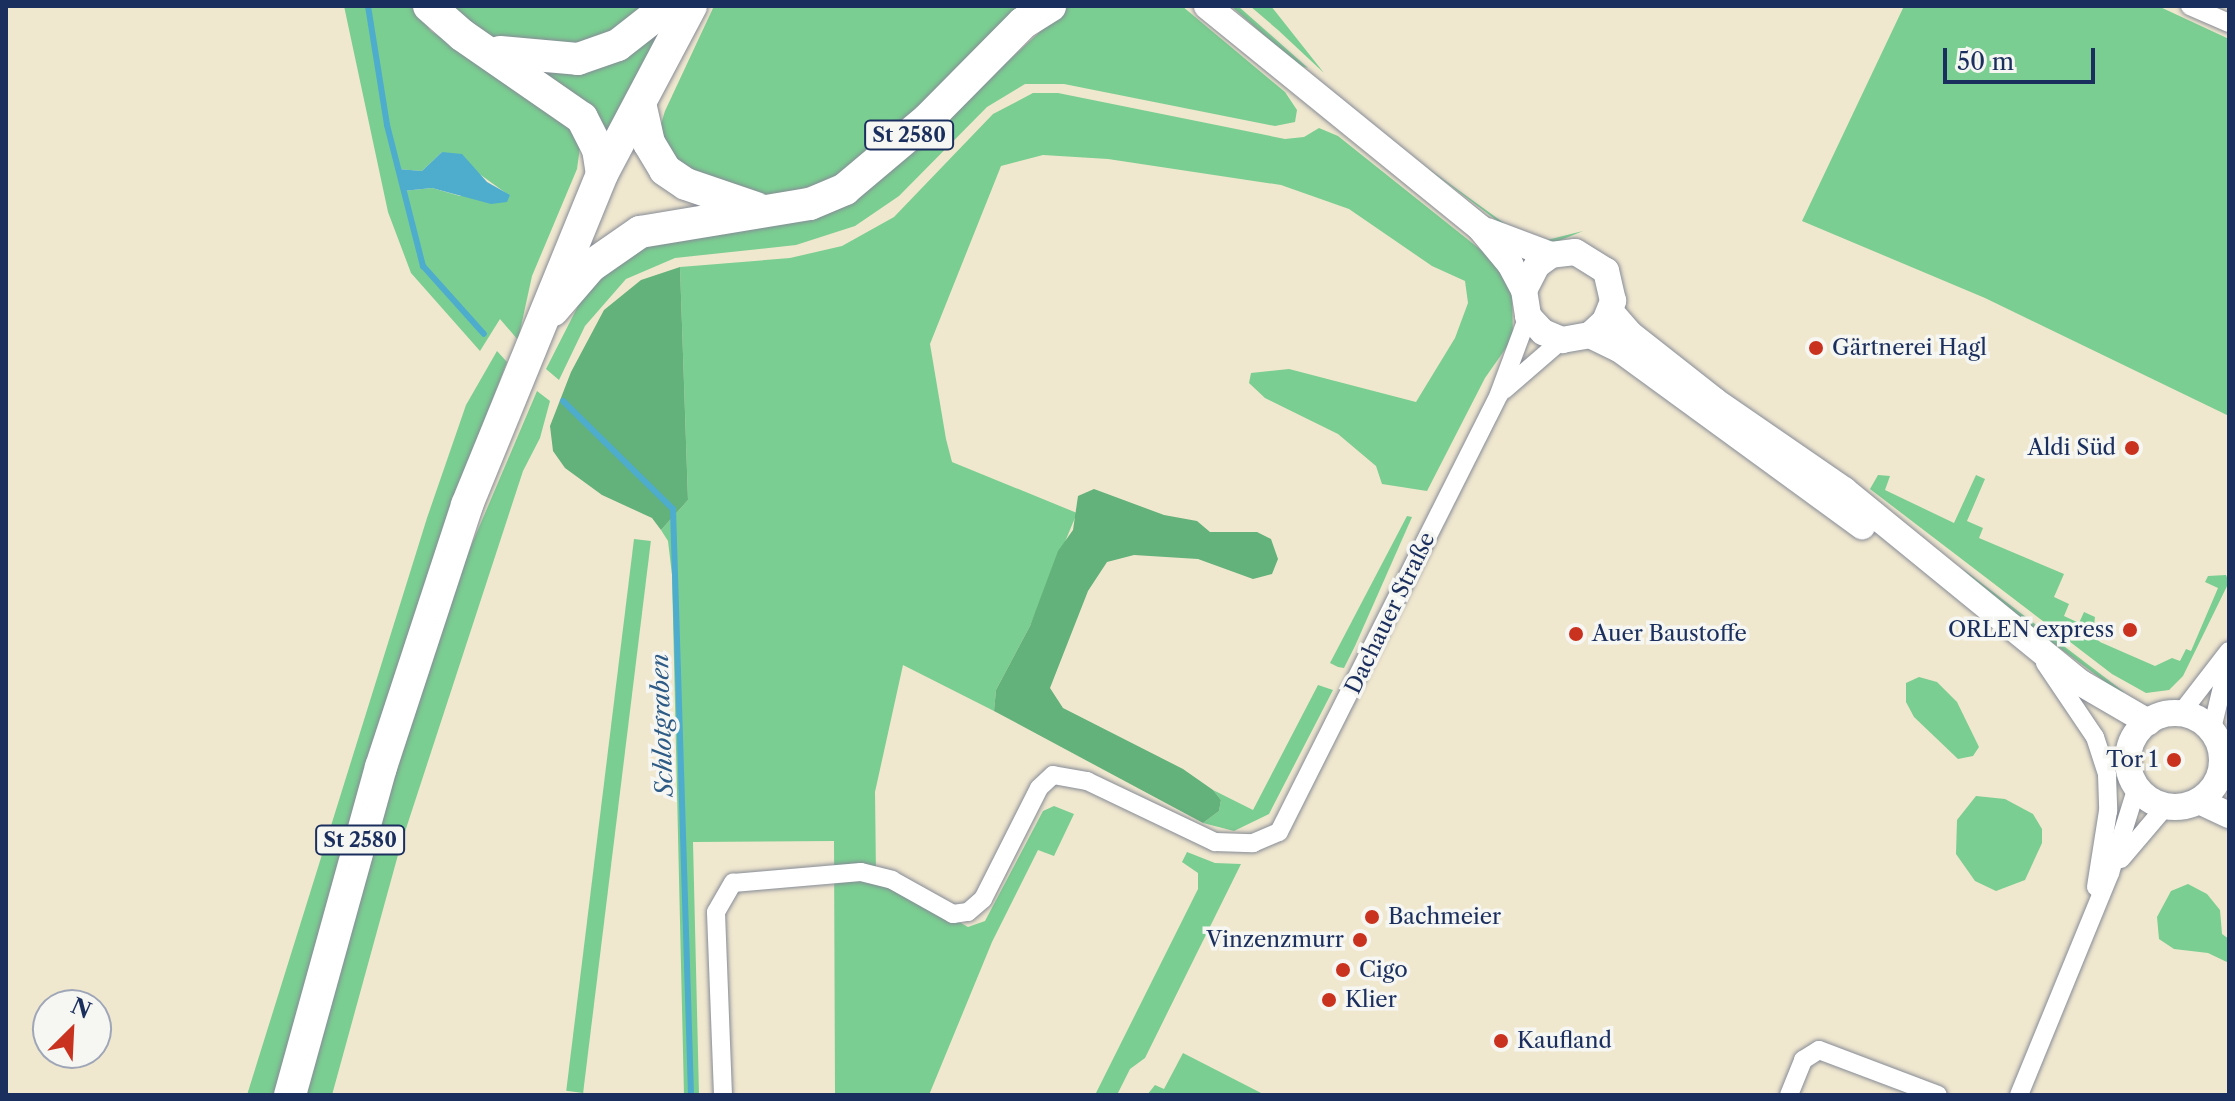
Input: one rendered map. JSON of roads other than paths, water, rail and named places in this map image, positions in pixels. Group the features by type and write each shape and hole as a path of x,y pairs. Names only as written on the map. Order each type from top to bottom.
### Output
{"highway":[{"path":"429,6 582,118 598,149 602,174"},
{"path":"484,49 529,58 578,59 618,45 668,6"},
{"name":"St 2580","path":"290,1095 424,632 534,332 602,174 691,6"},
{"name":"St 2580","path":"534,332 591,266 640,232 773,212 829,198 864,175 1036,12"},
{"name":"St 2580","path":"640,103 649,143 665,170 722,198 773,212"}],"street":[{"path":"1207,6 1480,228 1510,264 1526,303 1543,332 1562,340 1590,335 1619,349 1921,570 1986,605"},
{"path":"2195,7 2229,23"},
{"path":"1480,228 1551,255 1575,252 1598,263 1610,281 1610,311 1590,335"},
{"name":"Dachauer Straße","path":"723,1095 716,912 733,883 861,872 892,880 953,914 968,912 983,899 1039,788 1053,775 1087,781 1215,842 1253,843 1279,832 1499,394 1537,265 1551,255"},
{"path":"1610,311 1630,334 1715,401 1844,490 2081,683 2148,722"},
{"name":"Dachauer Straße","path":"1499,394 1562,340"},
{"path":"2027,638 2103,755 2108,811 2091,912"},
{"path":"2166,806 2137,787 2128,767 2131,744 2148,722 2181,713 2229,651"},
{"path":"2199,801 2224,778 2220,750 2212,729 2229,658"},
{"path":"2081,683 2131,744"},
{"path":"2181,713 2212,729"},
{"path":"2019,1095 2091,912 2110,873 2137,787"},
{"path":"2110,873 2166,806 2199,801 2229,815"},
{"path":"1789,1095 1803,1060 1819,1050 1938,1095"}],"water":[{"path":"442,152 462,154 487,182 510,195 507,202 491,204 432,188 403,191 398,169 422,171"}],"waterway":[{"path":"368,6 387,125 423,266 484,334"},
{"name":"Schlotgraben","path":"563,401 673,509 691,1095"}],"place":[{"name":"Gärtnerei Hagl","path":"1816,348"},
{"name":"Aldi Süd","path":"2132,448"},
{"name":"ORLEN express","path":"2130,630"},
{"name":"Auer Baustoffe","path":"1576,634"},
{"name":"Tor 1","path":"2174,760"},
{"name":"Bachmeier","path":"1372,917"},
{"name":"Vinzenzmurr","path":"1360,940"},
{"name":"Cigo","path":"1343,970"},
{"name":"Klier","path":"1329,1000"},
{"name":"Kaufland","path":"1501,1041"}]}
